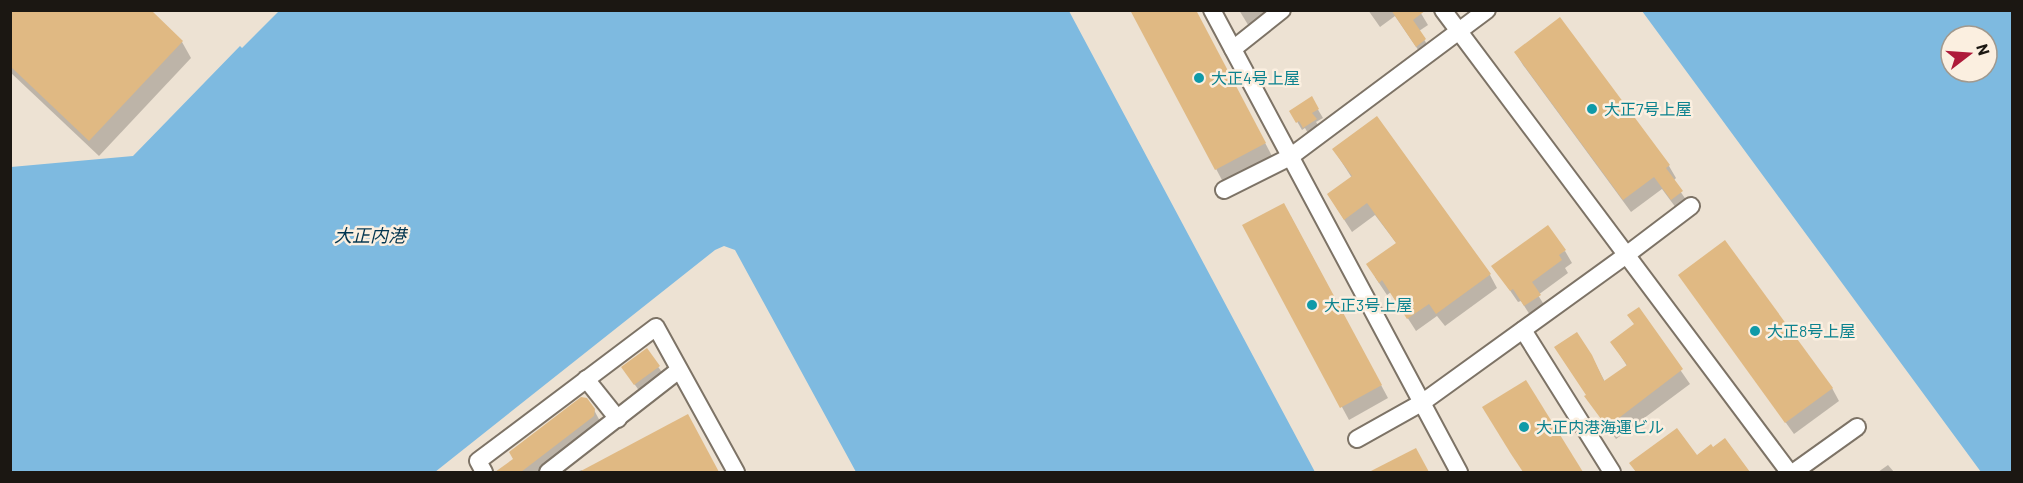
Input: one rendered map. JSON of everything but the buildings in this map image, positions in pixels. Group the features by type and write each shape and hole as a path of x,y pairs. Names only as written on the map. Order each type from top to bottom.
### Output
{"street":[{"path":"1212,10 1459,472"},
{"path":"1233,49 1282,10"},
{"path":"1443,10 1789,472"},
{"path":"1224,190 1290,157 1487,10"},
{"path":"1357,439 1423,402 1692,206"},
{"path":"484,472 478,461 656,327 736,472"},
{"path":"1523,330 1612,472"},
{"path":"548,472 679,370"},
{"path":"586,379 618,419"},
{"path":"1794,472 1857,427"}],"water":[{"name":"大正内港","path":"280,10 1069,11 1315,472 856,472 735,250 724,246 715,250 435,472 11,472 11,167 133,156 240,46 242,48"},
{"path":"1642,11 2012,11 2012,472 1981,472"}],"place":[{"name":"大正4号上屋","path":"1199,78"},
{"name":"大正7号上屋","path":"1592,109"},
{"name":"大正3号上屋","path":"1312,305"},
{"name":"大正8号上屋","path":"1755,331"},
{"name":"大正内港海運ビル","path":"1524,427"}]}
